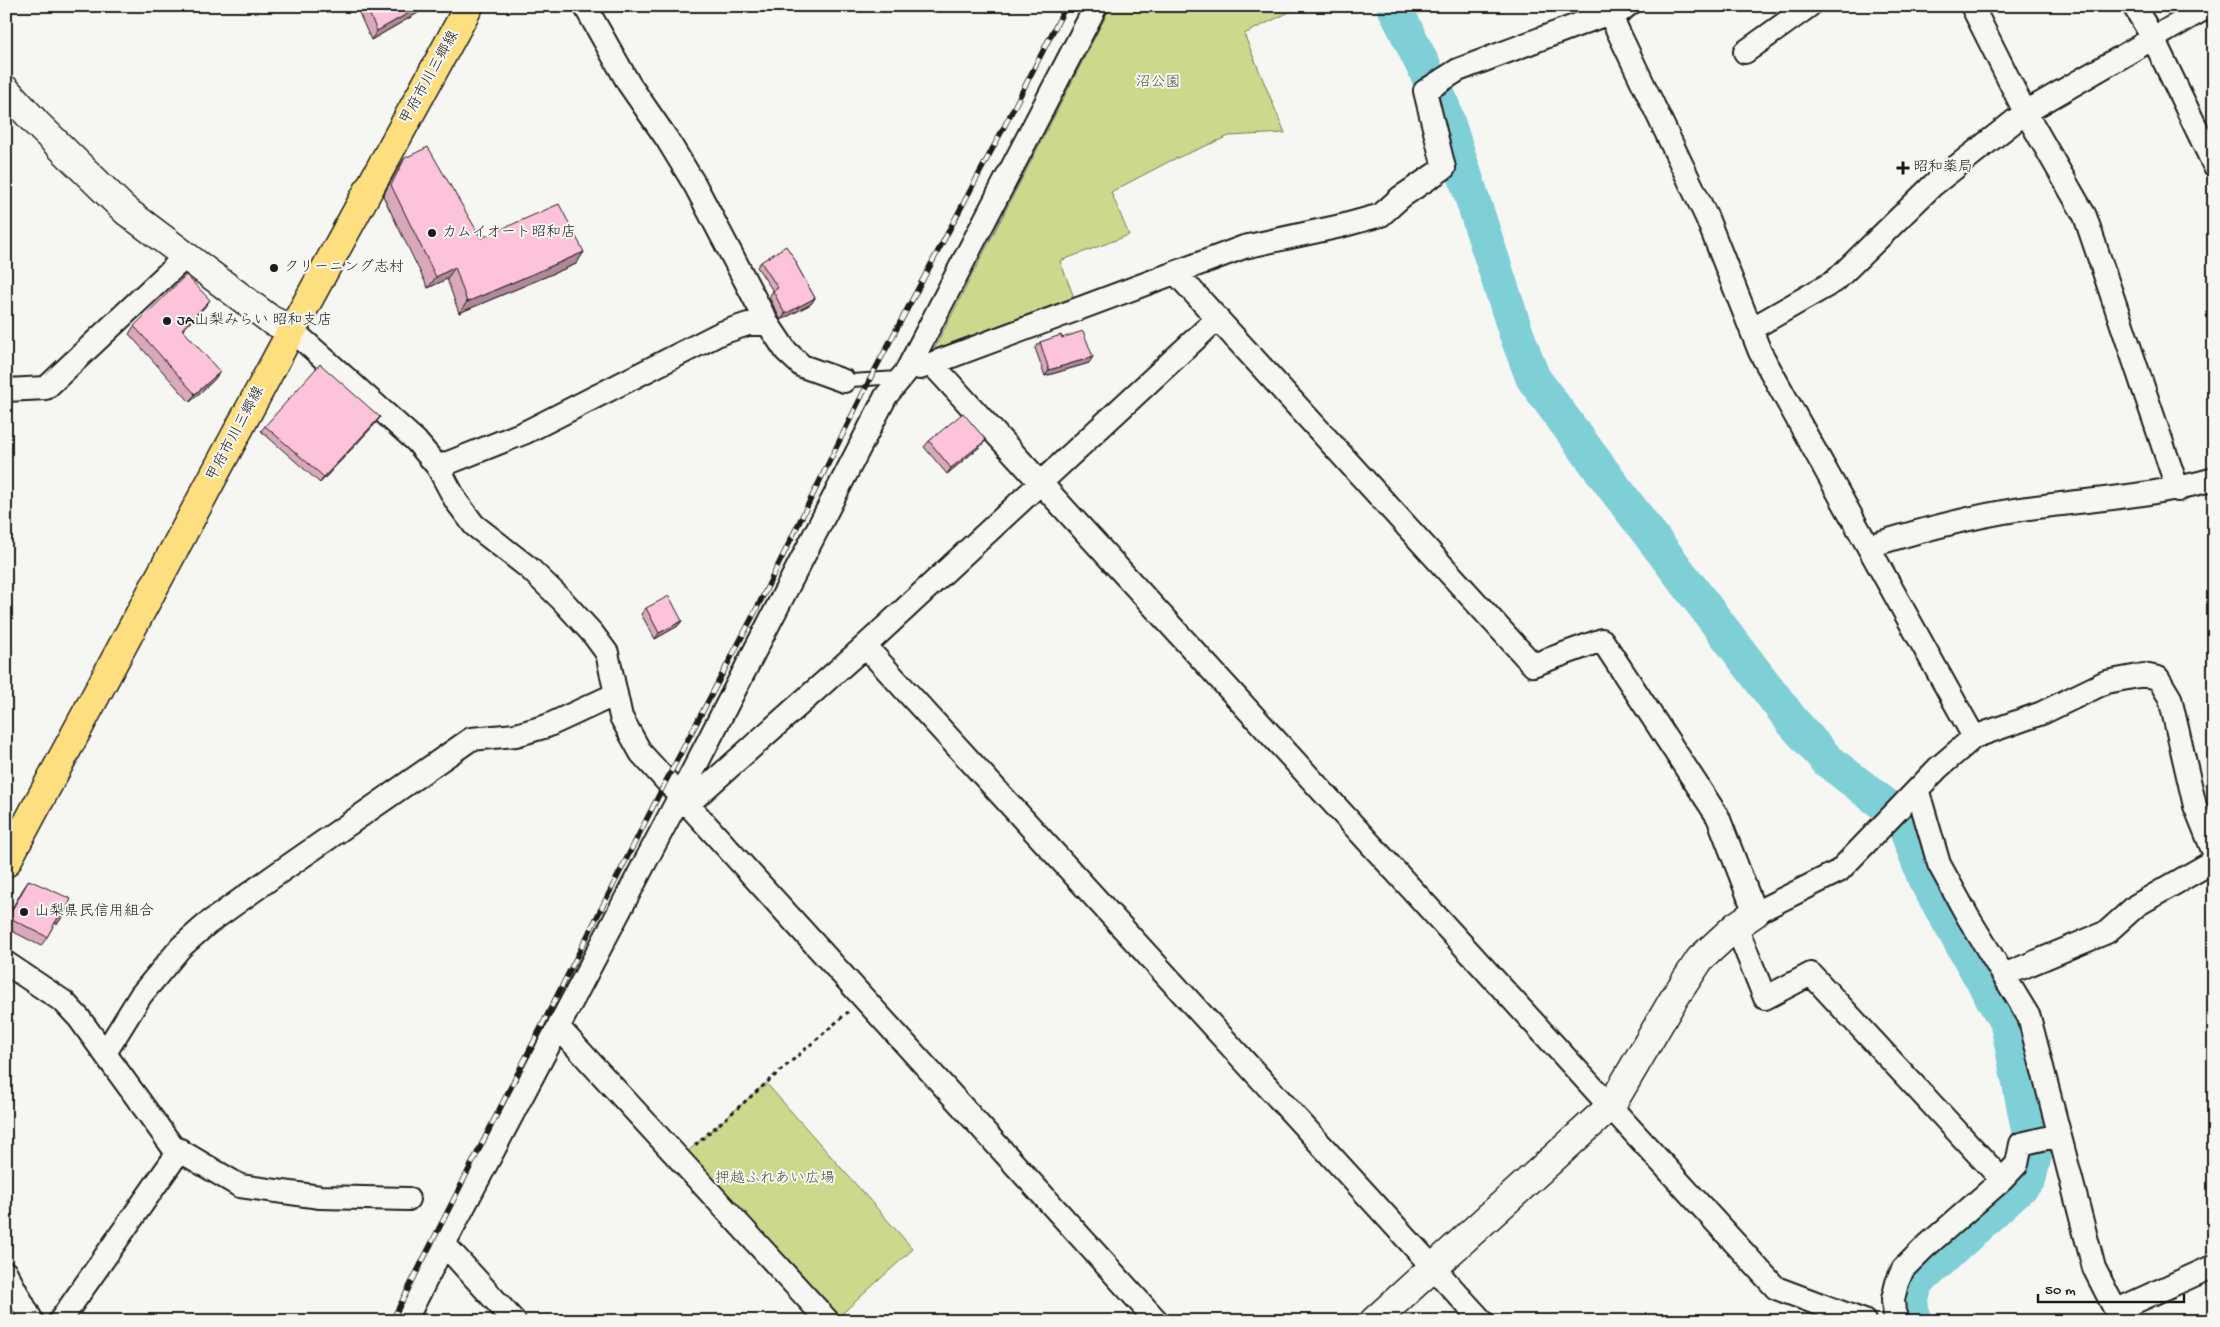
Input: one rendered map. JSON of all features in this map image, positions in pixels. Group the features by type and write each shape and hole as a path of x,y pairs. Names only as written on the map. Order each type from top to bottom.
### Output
{"main road":[{"name":"甲府市川三郷線","path":"6,863 292,330 469,6"}],"street":[{"path":"585,6 629,84 667,139 695,185 768,324 786,351 802,366 844,381"},
{"path":"405,1321 558,1027 684,800 886,396 1096,6"},
{"path":"1745,52 1809,6"},
{"path":"1972,6 2026,112 2085,216 2178,490"},
{"path":"2134,6 2153,38 2214,165"},
{"path":"1751,329 1836,281 1933,185 2026,112 2208,6"},
{"path":"898,375 1244,247 1342,226 1380,215 1401,197 1444,168 1425,91 1458,70 1610,14 1707,218 1760,352 1974,737"},
{"path":"6,90 126,211 271,320 292,330 416,441 438,467 456,501 474,525 529,568 562,600 593,634 607,653 621,717 641,753 1157,1321"},
{"path":"6,390 46,388 185,257"},
{"path":"1176,273 1533,665 1602,640 1718,817 1765,998 1811,974 2002,1180"},
{"path":"684,800 865,646 1218,318"},
{"path":"438,467 526,432 721,333 748,324 768,324"},
{"path":"932,364 1776,1288 1864,1321"},
{"path":"1868,546 1939,524 2034,507 2178,490 2214,479"},
{"path":"865,646 1482,1321"},
{"path":"1374,1321 1611,1106 1672,1000 1700,959 1746,919 1838,871 1917,792 1938,768 1974,737 2042,713 2106,682 2144,675 2158,678 2170,698 2195,806 2214,853"},
{"path":"105,1053 141,994 181,947 207,924 282,870 471,739 516,735 547,726 616,694"},
{"path":"1917,792 1939,864 1968,917 2029,1017 2094,1268 2119,1315 2214,1266"},
{"path":"2004,975 2107,932 2136,905 2214,861"},
{"path":"6,963 64,1002 79,1018 172,1146 240,1186 320,1198 408,1199"},
{"path":"558,1027 828,1321"},
{"path":"1898,1321 1894,1313 1893,1299 1897,1283 1904,1269 1923,1249 2002,1180 2017,1164 2021,1144 2059,1135"},
{"path":"60,1321 180,1150"},
{"path":"444,1244 514,1321"},
{"path":"6,1273 32,1321"}],"lane":[{"path":"1610,14 1636,6"},
{"path":"844,381 898,375"}],"path":[{"path":"679,1159 864,998"}],"green space":[{"name":"沼公園","path":"1111,6 1302,6 1244,34 1285,133 1229,136 1170,161 1111,192 1129,235 1060,261 1075,300 933,351"},
{"name":"押越ふれあい広場","path":"766,1083 913,1249 834,1321 679,1159"}],"building":[{"path":"366,6 421,6 377,31"},
{"name":"カムイオート昭和店","path":"428,147 481,238 559,204 584,252 467,302 455,267 436,277 391,185 405,158"},
{"path":"786,246 815,298 785,314 773,291 778,288 761,262"},
{"path":"186,275 210,300 182,329 220,372 195,394 134,326"},
{"path":"1083,331 1093,357 1049,370 1040,342 1061,335 1062,338"},
{"path":"320,364 380,417 324,477 265,426"},
{"path":"963,413 986,440 951,468 929,441"},
{"path":"669,596 682,621 659,633 646,608"},
{"path":"29,880 71,899 64,915 60,914 47,937 8,917"}],"waterway":[{"path":"1394,6 1441,102 1516,333 1533,378 1792,721 1828,761 1902,818 1925,879 2008,1025 2034,1157 2029,1178 1916,1283 1910,1304 1915,1321"}],"railway":[{"path":"392,1321 666,781 755,612 870,379 1066,6"}],"place":[{"name":"昭和薬局","path":"1903,168"},
{"name":"カムイオート昭和店","path":"432,233"},
{"name":"クリーニング志村","path":"274,268"},
{"name":"JA山梨みらい 昭和支店","path":"167,321"},
{"name":"山梨県民信用組合","path":"24,912"}]}
